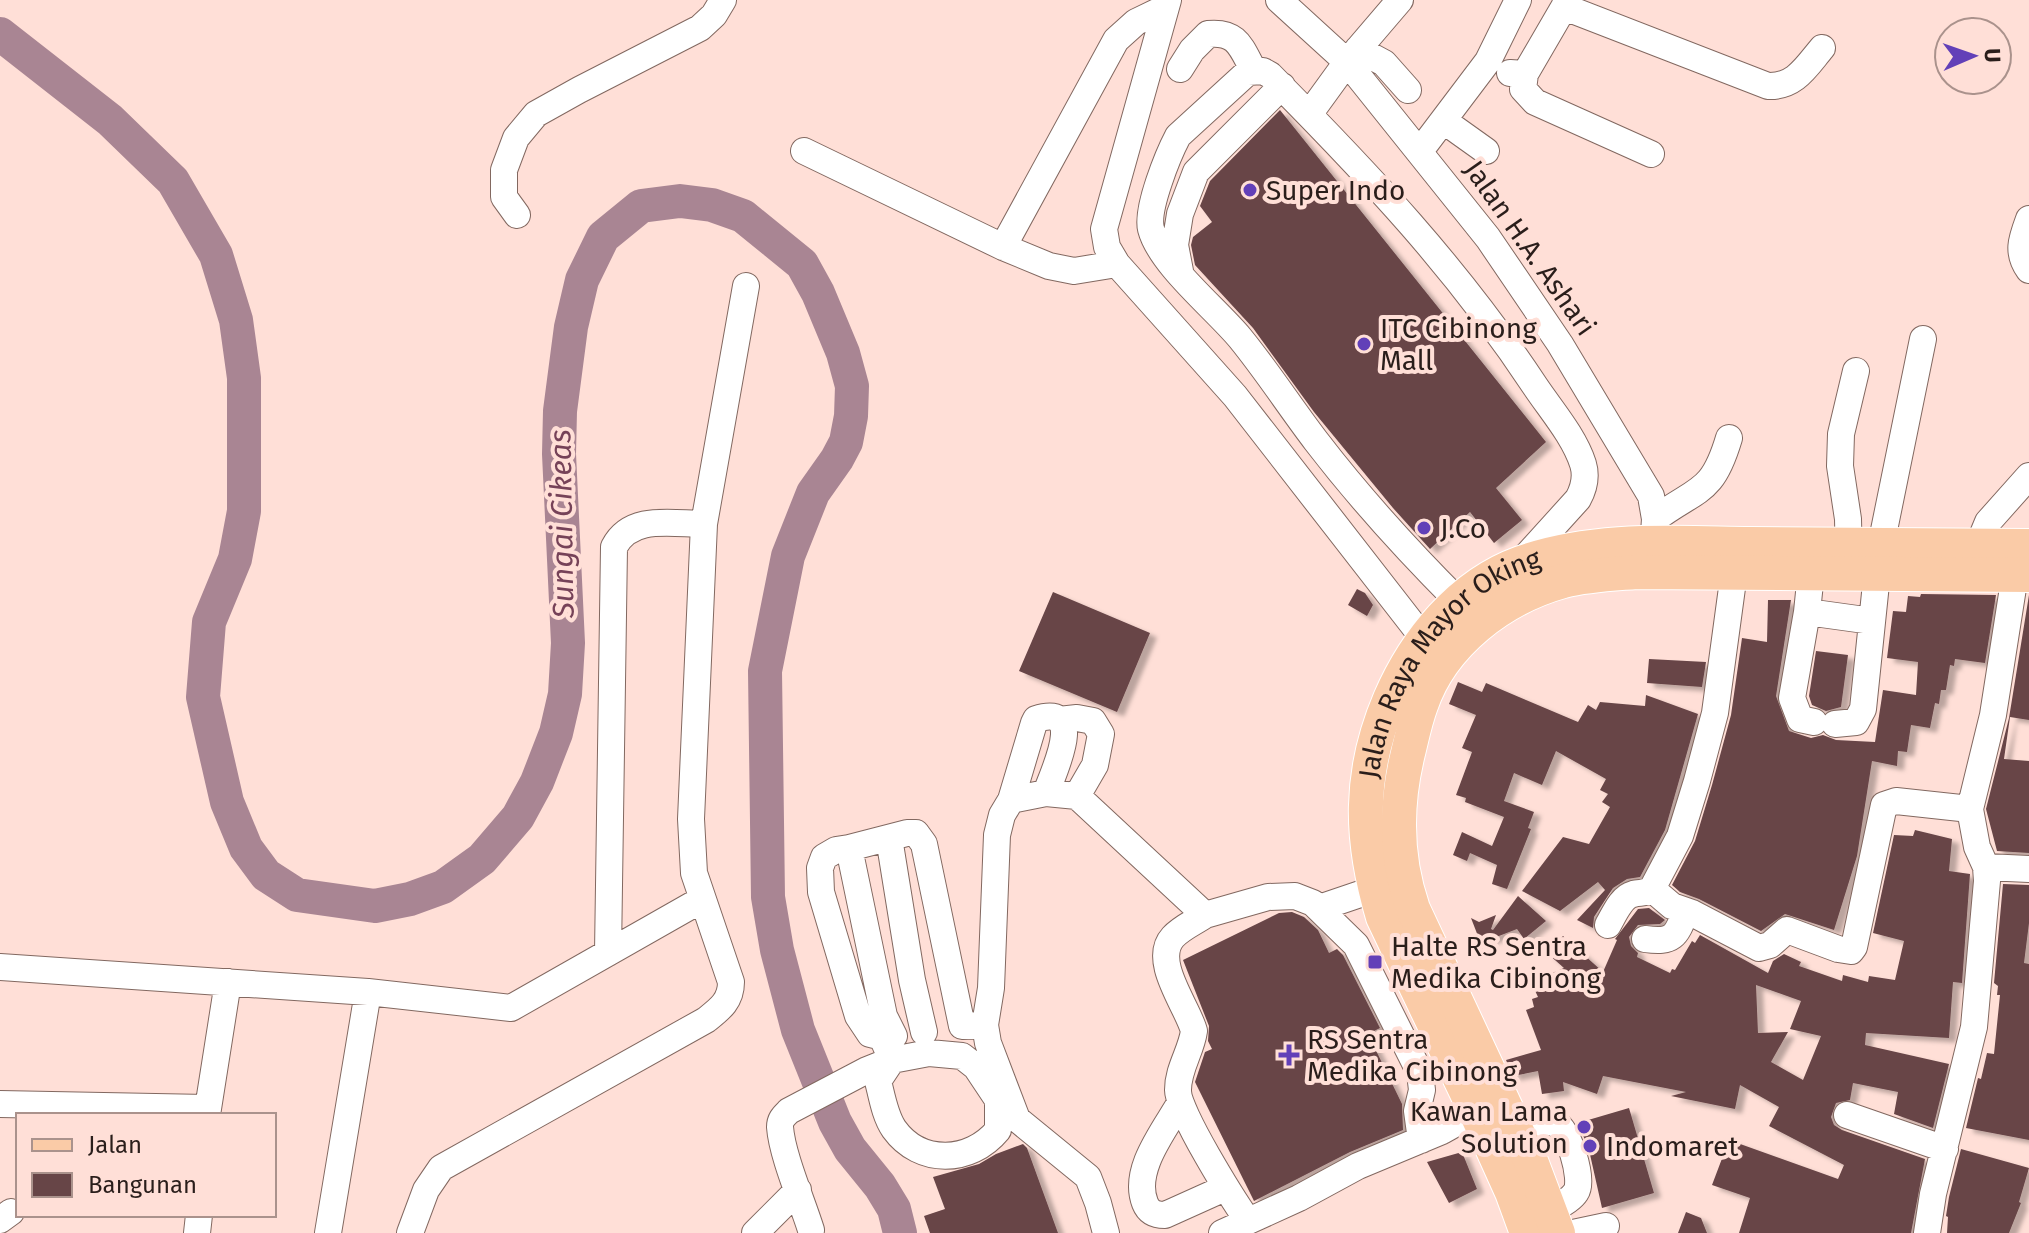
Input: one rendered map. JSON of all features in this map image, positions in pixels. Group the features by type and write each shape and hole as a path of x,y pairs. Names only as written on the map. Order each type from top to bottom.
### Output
{"main road":[{"name":"Jalan Raya Mayor Oking","path":"1497,1113 1383,917 1365,838 1368,763 1382,717 1398,680 1424,639 1455,604 1495,575 1520,563 1572,550 1653,545 1864,559 2024,565"},
{"name":"Jalan Raya Mayor Oking","path":"1552,1227 1512,1192 1497,1113 1404,884 1397,821 1403,771 1421,703 1449,656 1476,626 1520,598 1562,581 1596,574 1653,545 1734,573 1811,573 1864,559 1978,546 2024,565"}],"street":[{"path":"517,215 504,197 504,170 516,138 536,114 700,28 714,15 723,0"},
{"name":"Jalan H.A. Ashari","path":"1279,0 1353,55 1420,151 1488,238 1560,344 1640,475 1651,496 1653,545"},
{"path":"1420,151 1488,61 1518,0"},
{"path":"1310,113 1397,1"},
{"path":"1003,247 1116,40 1136,22 1167,4"},
{"path":"1167,4 1104,229 1107,247 1117,264 1235,396 1424,639"},
{"path":"1651,154 1535,102 1523,89 1525,74 1566,4 1768,86 1779,87 1798,77 1822,48"},
{"path":"1180,69 1192,50 1208,34 1223,32 1235,39 1254,71"},
{"path":"1353,55 1384,63 1408,90"},
{"path":"1488,61 1518,76 1525,74"},
{"path":"1455,604 1317,443 1239,337 1161,249 1151,229 1150,216 1178,136 1237,79 1254,71 1270,75 1393,201 1447,263 1577,449 1585,474 1584,488 1578,499 1520,563"},
{"path":"1181,274 1175,245 1180,214 1196,172 1282,86"},
{"path":"1444,121 1486,151"},
{"path":"804,151 1003,247 1060,270 1074,271 1117,264"},
{"path":"2029,219 2021,255 2029,270"},
{"path":"410,1233 426,1190 441,1168 706,1020 726,1003 731,993 731,982 694,873 691,819 704,524 746,286"},
{"path":"1864,559 1923,339"},
{"path":"1522,367 1560,344"},
{"path":"1811,573 1792,698 1800,719 1825,723 1856,722 1863,709 1872,621 1864,559 1840,466 1841,434 1856,371"},
{"path":"1653,545 1709,484 1720,467 1729,438"},
{"path":"1978,546 1988,522 2029,476"},
{"path":"608,953 614,547 623,534 641,524 704,524"},
{"path":"1927,1233 1933,1194 1974,1027 1986,867 1977,847 1970,809 2024,565"},
{"path":"1608,925 1625,898 1631,894 1645,894 1652,889 1680,836 1718,698 1734,573"},
{"path":"1807,612 1872,621"},
{"path":"974,1026 991,988 997,835 1002,815 1011,800 1036,719 1056,717 1065,729 1065,738 1046,793"},
{"path":"1059,720 1077,718 1093,721 1101,734 1095,765 1077,796"},
{"path":"1011,800 1046,793 1077,796 1205,915"},
{"path":"1652,889 1672,906 1759,948 1770,945 1787,930 1851,951 1884,805 1896,801 1970,809"},
{"path":"1007,1124 988,1043 974,1026 924,844 916,833 836,850 824,857 820,868 821,892 858,1016 870,1034 889,1045 962,1056 976,1067 998,1100 1007,1124 1088,1177 1106,1233"},
{"path":"889,838 912,980 924,1032"},
{"path":"849,848 889,1045 878,1081 892,1126 908,1146 941,1158 981,1146 1007,1124"},
{"path":"1986,867 2029,869"},
{"path":"1319,908 1375,889"},
{"path":"1248,1221 1225,1188 1177,1095 1179,1073 1194,1031 1169,976 1167,953 1172,938 1205,915 1239,904 1284,896 1307,899 1356,945 1420,1073 1422,1090 1417,1111 1421,1140"},
{"path":"0,967 368,992 511,1008 701,900"},
{"path":"1645,939 1664,942 1673,937 1686,911"},
{"path":"0,1104 207,1112 228,982"},
{"path":"328,1233 368,992"},
{"path":"811,1230 780,1126 782,1118 789,1111 867,1070 889,1045 924,1032 974,1026"},
{"path":"1180,1103 1143,1168 1141,1192 1147,1209 1156,1215 1165,1215 1225,1188"},
{"path":"1222,1233 1299,1198 1358,1166 1497,1113 1551,1122 1566,1133 1578,1188 1552,1227"},
{"path":"1847,1115 1945,1149"},
{"path":"1141,1179 1174,1160"},
{"path":"755,1233 798,1190"},
{"path":"1552,1227 1606,1226"}],"building":[{"name":"ITC Cibinong Mall","path":"1280,110 1546,442 1496,488 1522,520 1494,543 1470,512 1430,549 1314,412 1253,328 1195,265 1191,245 1193,237 1212,222 1200,206 1210,181"},
{"path":"1357,589 1365,593 1373,605 1367,616 1348,605"},
{"path":"1053,592 1150,633 1117,712 1019,671"},
{"path":"1921,594 1996,595 1985,663 1955,659 1954,666 1950,665 1946,690 1941,690 1939,704 1935,703 1930,728 1911,725 1907,752 1898,751 1897,766 1872,761 1857,856 1834,930 1785,914 1761,931 1680,892 1672,885 1695,841 1712,785 1731,715 1742,638 1767,642 1768,600 1791,600 1776,696 1789,731 1811,738 1823,735 1836,740 1875,742 1883,690 1916,695 1918,662 1887,658 1893,611 1906,612 1908,596 1920,597"},
{"path":"2029,595 2029,720 2010,717 2004,759 2029,761 2029,853 1997,851 1986,809 2009,718"},
{"path":"1816,651 1848,655 1841,707 1826,711 1812,705 1809,696"},
{"path":"1649,659 1706,662 1702,687 1647,683"},
{"path":"1458,682 1482,692 1486,683 1578,722 1588,705 1596,710 1600,702 1645,706 1646,695 1698,714 1665,830 1640,877 1627,879 1613,888 1594,917 1593,928 1577,920 1605,890 1598,882 1560,911 1522,891 1563,837 1589,844 1610,807 1602,802 1608,794 1600,790 1606,779 1556,751 1542,785 1514,773 1504,801 1534,812 1528,828 1531,829 1507,889 1492,884 1497,865 1470,853 1467,861 1453,855 1462,832 1492,846 1504,817 1465,802 1466,798 1456,795 1472,752 1462,748 1476,715 1449,704"},
{"path":"1915,830 1952,839 1949,871 1970,874 1962,983 1953,982 1949,1038 1866,1033 1865,1045 1949,1064 1933,1128 1894,1114 1898,1092 1853,1083 1850,1100 1836,1103 1831,1117 1834,1125 1842,1130 1925,1159 1911,1233 1739,1233 1750,1198 1712,1185 1729,1140 1838,1179 1844,1165 1769,1126 1779,1107 1740,1085 1735,1109 1671,1096 1686,1092 1603,1076 1597,1094 1563,1082 1564,1091 1542,1094 1538,1071 1513,1076 1506,1060 1541,1050 1526,1010 1534,1007 1532,999 1538,997 1531,982 1564,968 1547,953 1563,936 1603,972 1615,939 1638,909 1649,908 1665,920 1660,924 1638,925 1629,937 1631,946 1638,953 1637,957 1670,973 1672,969 1675,970 1692,941 1695,943 1700,935 1768,973 1773,961 1784,954 1801,962 1799,966 1842,981 1843,975 1868,982 1869,976 1895,980 1904,941 1873,933 1894,835 1913,836","holes":["1756,985 1801,1001 1790,1029 1821,1036 1803,1080 1771,1062 1788,1032 1758,1033"]},
{"path":"2003,884 2029,885 2029,923 2024,963 2029,964 2029,1140 1966,1128 1987,1053 1994,1054 2000,995 1997,995 1998,986 1994,983"},
{"path":"1518,896 1546,921 1524,939 1517,929 1486,941 1483,949 1471,918 1479,922 1496,915 1493,930"},
{"name":"RS Sentra Medika Cibinong","path":"1292,912 1304,917 1318,930 1329,953 1337,949 1343,955 1380,1028 1368,1034 1402,1104 1403,1130 1350,1152 1254,1201 1195,1082 1205,1052 1212,1049 1208,1041 1209,1026 1183,960 1279,913"},
{"path":"1629,1108 1654,1193 1602,1208 1589,1150 1578,1123"},
{"path":"1023,1144 1058,1233 930,1233 924,1216 945,1209 933,1177 979,1164"},
{"path":"1961,1149 2029,1168 2021,1203 2009,1233 1947,1233 1949,1197"},
{"path":"1462,1152 1477,1189 1449,1203 1427,1162"},
{"path":"1686,1212 1701,1218 1707,1233 1678,1233"}],"waterway":[{"name":"Sungai Cikeas","path":"0,34 110,120 173,181 216,255 236,320 244,378 244,511 235,559 209,622 203,697 227,802 246,848 266,875 297,895 375,906 410,899 443,887 482,859 518,817 537,782 556,733 565,694 568,643 559,454 560,411 571,327 582,280 603,237 641,206 680,201 712,205 743,216 802,264 843,353 852,386 851,416 846,442 813,493 788,556 765,671 768,897 777,950 798,1030 835,1122 850,1149 894,1209 900,1233"}],"place":[{"name":"Super Indo","path":"1250,190"},
{"name":"ITC Cibinong Mall","path":"1364,344"},
{"name":"J.Co","path":"1424,528"},
{"name":"Halte RS Sentra Medika Cibinong","path":"1375,962"},
{"name":"RS Sentra Medika Cibinong","path":"1289,1055"},
{"name":"Kawan Lama Solution","path":"1584,1127"},
{"name":"Indomaret","path":"1590,1146"}]}
